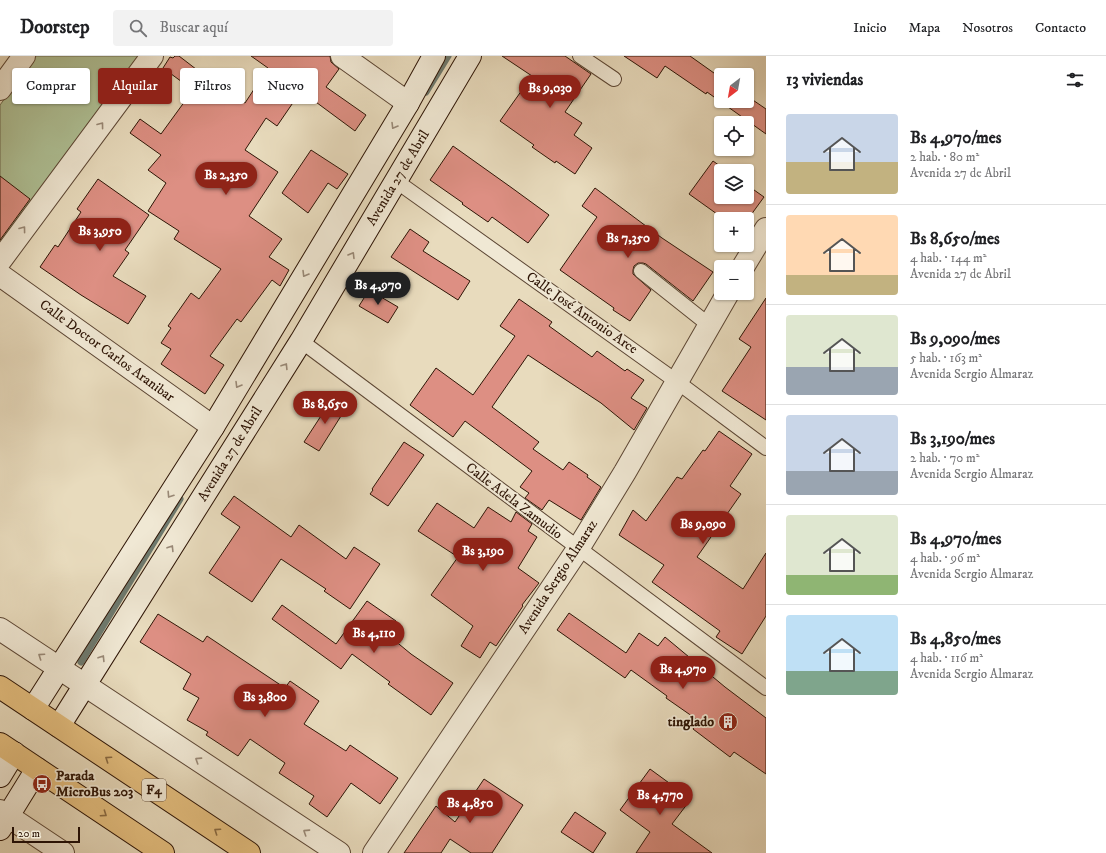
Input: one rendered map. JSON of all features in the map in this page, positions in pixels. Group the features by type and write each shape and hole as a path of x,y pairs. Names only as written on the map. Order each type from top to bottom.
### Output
{"highway":[{"name":"F4","path":"0,687 249,853"},
{"path":"7,748 163,853"}],"street":[{"path":"0,89 24,56"},
{"path":"0,261 152,56"},
{"path":"342,56 408,103"},
{"name":"Avenida 27 de Abril","path":"33,709 213,427 408,103 434,56"},
{"name":"Avenida 27 de Abril","path":"58,726 85,686 301,341 470,56"},
{"path":"747,260 766,228"},
{"name":"Calle Doctor Carlos Aranibar","path":"0,275 213,427"},
{"name":"Avenida Sergio Almaraz","path":"374,853 578,549 625,472 724,300"},
{"path":"0,629 339,853"},
{"path":"0,776 7,748"},
{"path":"37,769 3,819 63,853"}],"lane":[{"path":"580,56 614,79"},
{"name":"Calle José Antonio Arce","path":"396,181 676,381 766,448"},
{"path":"641,271 709,325"},
{"name":"Calle Adela Zamudio","path":"301,341 766,688"}],"green space":[{"path":"36,56 138,56 129,68 98,68 98,104 103,104 0,243 0,105 12,89 12,104 90,104 90,68 27,68"}],"building":[{"path":"175,56 179,56 195,68 180,68 180,80 172,75 172,68 163,68 170,57 173,58"},
{"path":"251,56 330,56 331,62 339,69 326,87 366,115 355,131 318,104 318,68 268,68"},
{"path":"502,56 565,56 591,74 565,112 582,123 574,135 592,148 575,174 556,161 555,163 532,147 534,145 500,121 532,76"},
{"path":"624,56 690,56 714,73 714,97 707,92 706,94 665,66 657,78"},
{"path":"253,91 253,104 292,104 277,126 266,118 245,150 278,172 249,216 282,239 269,257 289,270 280,286 272,280 241,322 237,319 210,356 224,365 205,394 161,364 171,349 161,343 171,328 168,326 191,293 199,299 221,269 174,239 179,231 148,211 166,183 148,170 161,155 130,133 140,119 161,134 183,104 245,104"},
{"path":"754,101 766,109 766,134 754,125 754,116 741,116 729,108 754,108"},
{"path":"453,146 549,215 528,243 492,217 488,222 430,180"},
{"path":"311,150 348,174 337,189 328,183 308,213 282,193"},
{"path":"713,161 717,164 714,164 714,204 754,204 754,190 764,197 753,212 714,212 689,194"},
{"path":"0,176 30,199 0,240"},
{"path":"98,179 149,215 125,250 129,253 113,276 146,296 128,324 81,295 40,267 55,245 58,247 81,212 77,209"},
{"path":"595,188 662,238 713,272 693,301 646,264 638,263 634,266 633,274 651,290 630,321 560,270 597,217 582,206"},
{"path":"410,229 429,242 423,251 470,281 458,300 391,257"},
{"path":"369,290 398,307 388,323 359,306"},
{"path":"766,298 766,420 722,391 751,347 739,339"},
{"path":"519,299 552,322 549,326 592,357 597,351 625,371 627,369 644,380 631,398 647,408 634,430 601,403 528,355 492,407 539,442 533,449 563,470 569,462 588,475 587,477 601,487 581,520 549,500 542,510 525,498 529,493 520,487 532,471 465,421 453,437 410,405 436,368 473,395 515,336 500,326"},
{"path":"332,399 346,408 319,451 304,442"},
{"path":"719,431 752,454 730,486 741,494 697,557 743,589 766,553 766,616 742,654 716,637 720,631 652,582 664,565 619,535 633,510 646,521 677,477 682,479"},
{"path":"404,442 424,455 388,506 370,494"},
{"path":"234,496 291,537 299,525 346,559 354,547 380,564 350,609 324,591 326,589 281,559 252,602 209,573 240,527 221,514"},
{"path":"437,503 474,528 488,507 511,522 516,512 532,524 528,531 537,537 518,568 539,583 522,605 523,606 496,646 490,642 480,658 461,646 473,626 431,595 458,557 418,531"},
{"path":"367,601 396,621 388,635 411,654 453,683 431,715 388,684 390,682 352,654 341,669 272,619 282,605 336,644"},
{"path":"569,613 626,653 639,633 658,646 665,637 725,687 766,718 766,774 734,752 730,757 693,729 699,721 666,698 667,696 631,670 625,678 557,630"},
{"path":"158,614 203,642 207,636 285,688 290,681 319,701 304,724 346,751 350,745 398,778 380,804 351,783 327,817 309,804 314,796 279,773 285,763 250,739 238,756 206,735 208,732 187,720 199,698 183,689 191,674 140,642"},
{"path":"650,769 691,799 672,824 712,853 636,853 650,832 620,810"},
{"path":"484,779 523,805 492,853 471,853 450,839 441,853 404,853 436,806 455,822"},
{"path":"575,812 606,833 593,853 561,832"}],"waterway":[{"path":"426,92 448,56"},
{"path":"81,662 180,499"}],"place":[{"name":"tinglado","path":"728,722"},
{"name":"Parada MicroBus 203","path":"42,784"}]}
